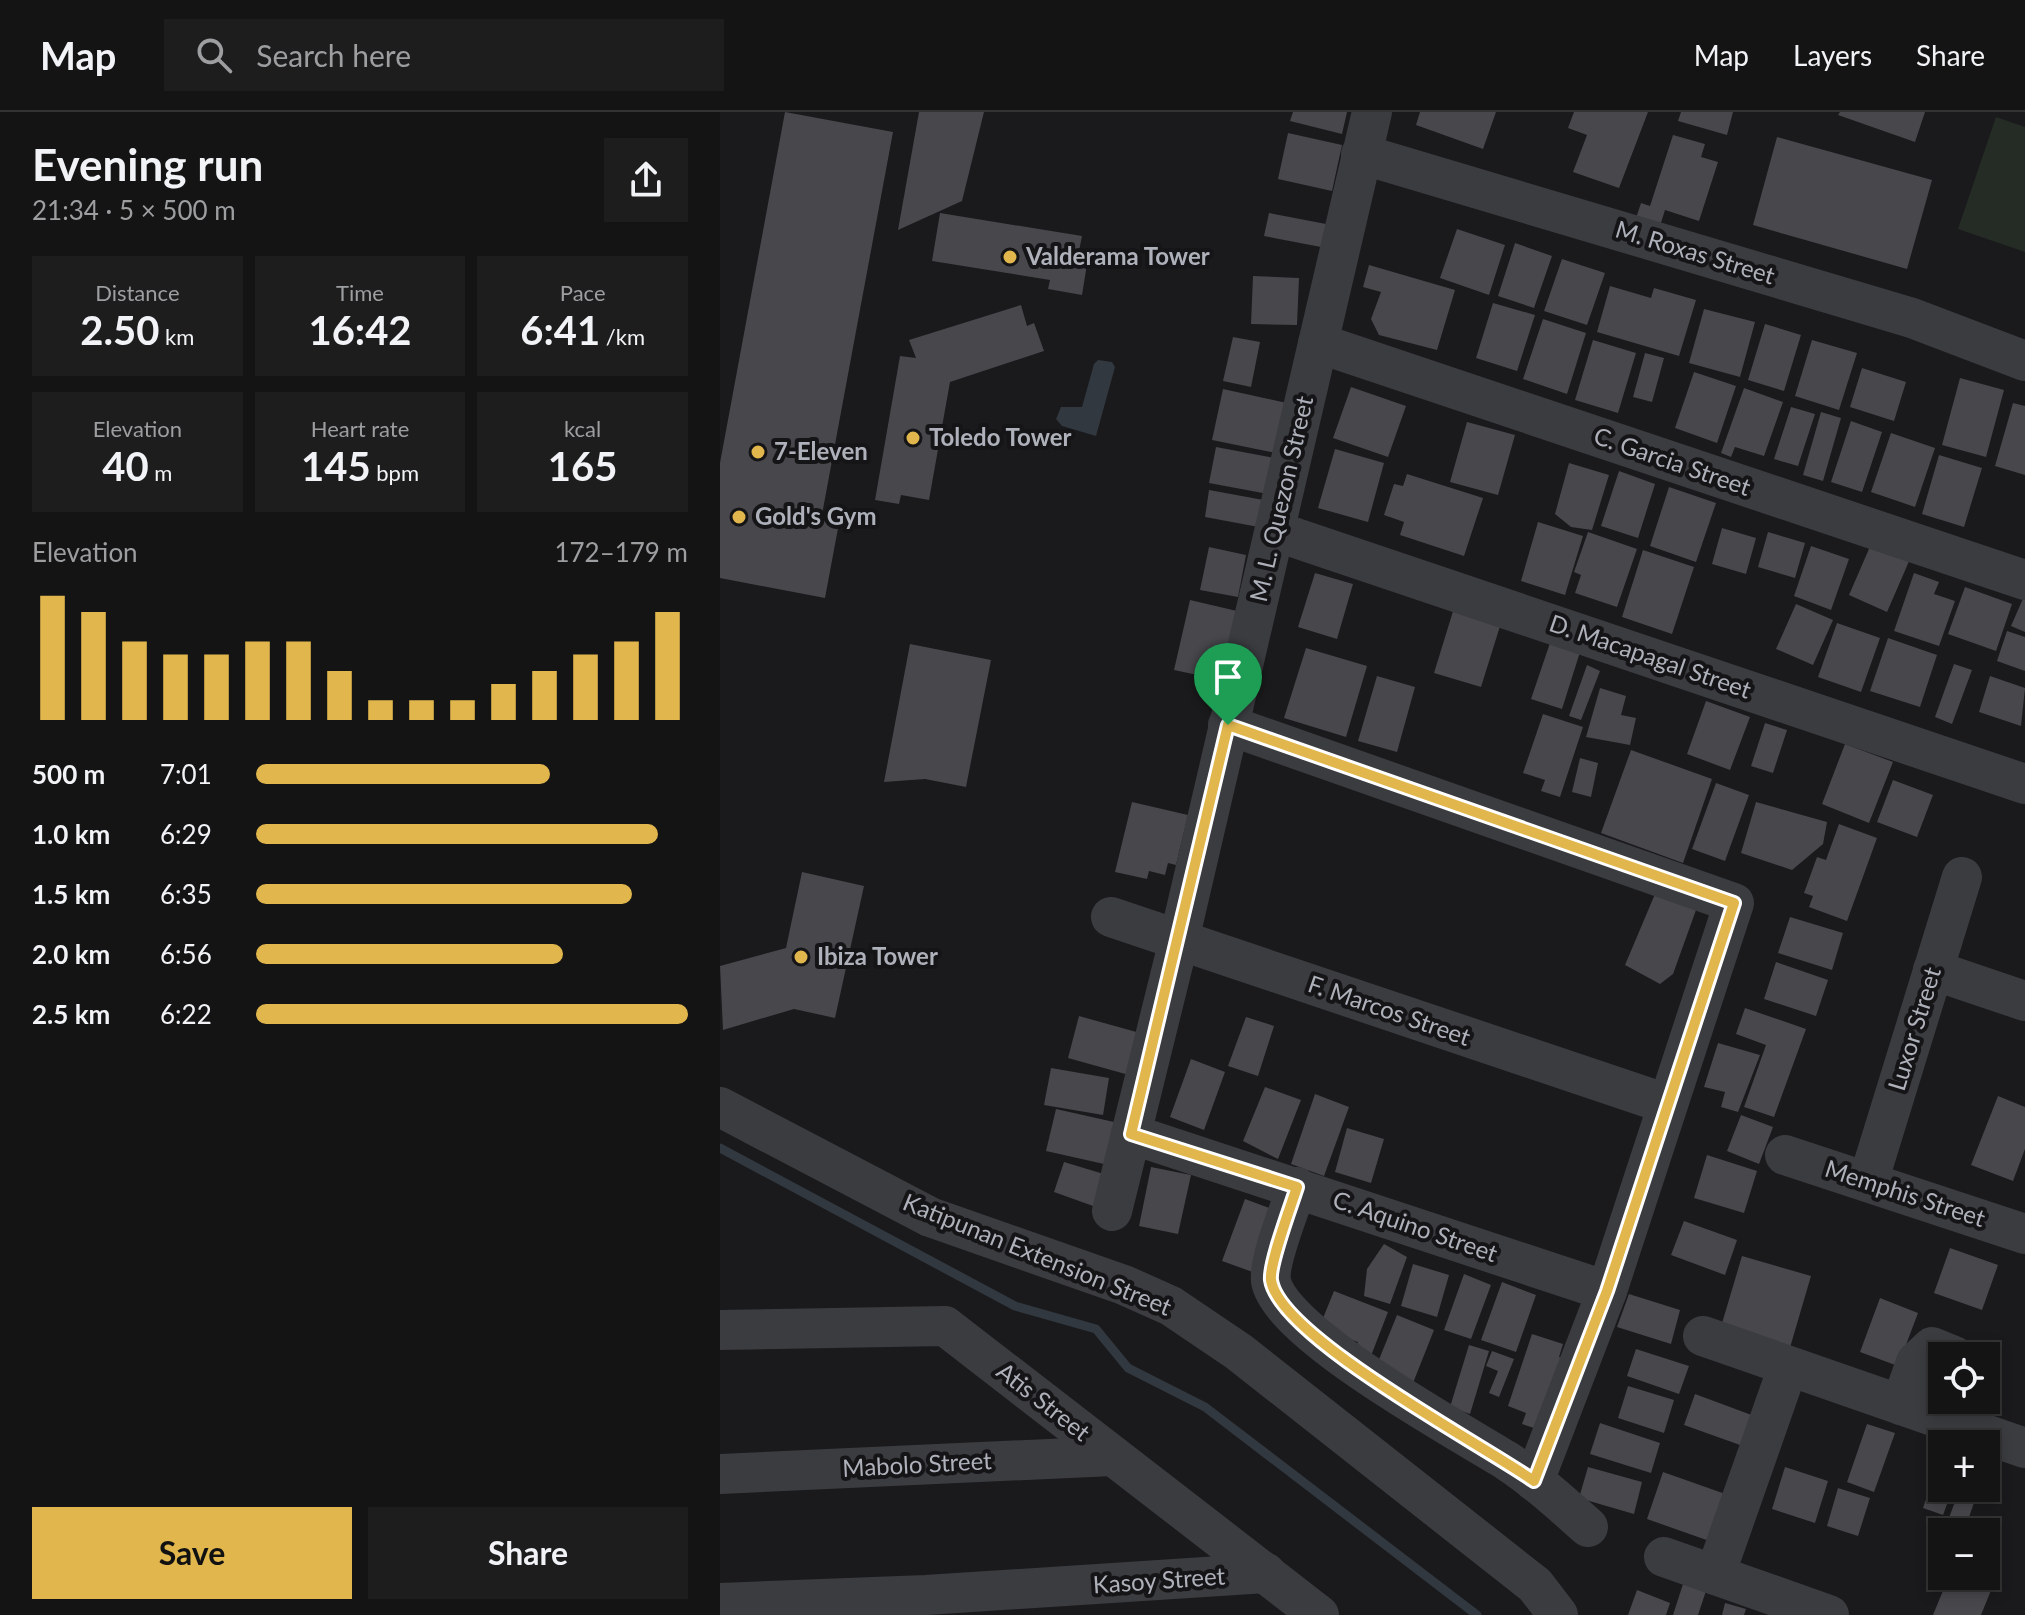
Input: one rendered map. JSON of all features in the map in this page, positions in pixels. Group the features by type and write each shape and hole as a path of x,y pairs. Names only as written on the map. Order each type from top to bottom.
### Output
{"street":[{"name":"M. L. Quezon Street","path":"1112,1211 1179,940 1372,112"},
{"name":"M. Roxas Street","path":"1361,154 1912,318 2025,361"},
{"name":"C. Garcia Street","path":"1318,343 2025,580"},
{"name":"D. Macapagal Street","path":"1275,531 2025,784"},
{"path":"1228,725 1734,903 1607,1291 1534,1481"},
{"name":"Luxor Street","path":"1868,1182 1962,877"},
{"name":"F. Marcos Street","path":"1111,917 1667,1104"},
{"path":"1933,970 2025,1001"},
{"name":"Katipunan Extension Street","path":"720,1107 930,1217 1124,1285 1171,1306 1239,1352 1535,1585 1558,1615"},
{"name":"C. Aquino Street","path":"1131,1134 1607,1291"},
{"name":"Memphis Street","path":"1785,1155 2025,1234"},
{"path":"1297,1187 1270,1277 1279,1300 1330,1349 1534,1481 1588,1527"},
{"name":"Atis Street","path":"720,1330 945,1326 1319,1615"},
{"path":"1703,1336 2025,1448"},
{"path":"1901,1405 1916,1362 1928,1351"},
{"path":"1715,1575 1788,1367"},
{"name":"Mabolo Street","path":"720,1474 1113,1456"},
{"path":"1664,1557 1829,1615"},
{"name":"Kasoy Street","path":"720,1603 802,1608 1051,1601 1266,1573"}],"shaded area":[{"path":"1996,117 2025,127 2025,252 1958,229"},
{"path":"1098,360 1112,362 1115,367 1096,436 1062,426 1056,419 1061,407 1082,407 1094,364"}],"building":[{"path":"785,112 893,132 821,520 839,523 825,598 720,578 720,463"},
{"path":"919,112 984,112 962,201 898,230"},
{"path":"1293,112 1347,112 1342,134 1290,121"},
{"path":"1420,112 1496,112 1483,149 1416,125"},
{"path":"1574,112 1648,112 1619,188 1573,172 1587,135 1568,128"},
{"path":"1681,112 1733,112 1727,135 1678,121"},
{"path":"1840,112 1925,112 1915,142 1838,115"},
{"path":"1288,133 1342,145 1332,191 1278,179"},
{"path":"1673,135 1705,144 1701,157 1718,162 1699,221 1665,210 1659,229 1635,221 1641,203 1650,206"},
{"path":"1777,137 1932,180 1907,269 1753,225"},
{"name":"Valderama Tower","path":"940,213 1082,236 1079,251 1089,252 1082,295 1048,289 1050,280 932,261"},
{"path":"1269,213 1326,224 1321,247 1264,236"},
{"path":"1457,229 1505,245 1489,295 1440,278"},
{"path":"1515,243 1552,256 1534,308 1498,296"},
{"path":"1562,259 1605,273 1587,325 1544,311"},
{"path":"1369,265 1455,290 1437,350 1379,335 1371,319 1381,292 1363,287"},
{"path":"1253,276 1299,278 1297,325 1251,324"},
{"path":"1610,286 1651,298 1654,288 1696,300 1679,356 1597,332"},
{"path":"1493,303 1535,315 1517,371 1476,358"},
{"name":"Toledo Tower","path":"1021,305 1027,326 1034,323 1044,351 950,382 929,500 901,495 899,504 875,500 900,356 916,358 909,340"},
{"path":"1704,309 1755,322 1740,377 1689,363"},
{"path":"1543,319 1586,333 1567,394 1523,379"},
{"path":"1765,324 1801,335 1784,391 1748,380"},
{"path":"1233,337 1260,342 1251,387 1223,381"},
{"path":"1593,340 1636,353 1618,413 1575,400"},
{"path":"1812,340 1857,353 1839,410 1795,396"},
{"path":"1645,353 1664,358 1652,402 1633,397"},
{"path":"1862,368 1906,382 1894,421 1850,407"},
{"path":"1694,372 1736,386 1717,443 1675,428"},
{"path":"1960,378 2004,390 1986,457 1942,445"},
{"path":"1351,387 1406,406 1388,457 1333,438"},
{"path":"1744,388 1783,402 1764,456 1735,447 1731,457 1721,453"},
{"path":"1223,389 1291,404 1281,454 1212,440"},
{"path":"2013,403 2025,406 2025,475 1995,466"},
{"path":"1791,407 1815,414 1798,466 1774,459"},
{"path":"1821,412 1841,418 1823,481 1803,475"},
{"path":"1851,421 1882,432 1862,492 1831,482"},
{"path":"1467,422 1515,435 1498,495 1450,482"},
{"path":"1891,433 1935,448 1915,507 1871,492"},
{"path":"1216,447 1275,458 1268,494 1209,483"},
{"path":"1335,449 1384,463 1368,522 1318,508"},
{"path":"1939,455 1982,468 1964,527 1922,514"},
{"path":"1569,463 1609,475 1592,530 1571,527 1555,514"},
{"path":"1619,471 1655,484 1638,538 1601,526"},
{"path":"1407,474 1483,498 1464,556 1400,535 1404,522 1384,515 1394,484 1403,486"},
{"path":"1669,487 1716,503 1696,562 1650,546"},
{"path":"1209,490 1269,501 1264,528 1205,517"},
{"path":"1538,522 1583,536 1565,595 1521,581"},
{"path":"1722,528 1756,538 1746,574 1712,564"},
{"path":"1588,532 1637,549 1617,607 1575,593 1581,575 1574,572"},
{"path":"1768,532 1805,543 1795,578 1758,567"},
{"path":"1872,542 1910,559 1887,612 1849,595"},
{"path":"1811,546 1849,559 1831,610 1794,596"},
{"path":"1209,547 1246,555 1238,597 1200,590"},
{"path":"1643,550 1694,567 1672,634 1622,617"},
{"path":"1315,573 1353,584 1337,639 1298,627"},
{"path":"1914,573 1939,582 1934,594 1955,601 1939,646 1894,631"},
{"path":"1965,587 2012,604 1996,651 1948,634"},
{"path":"2025,594 2025,632 2011,626"},
{"path":"1190,600 1237,611 1221,680 1174,670"},
{"path":"1796,604 1833,620 1813,665 1776,649"},
{"path":"1454,608 1501,623 1481,687 1434,673"},
{"path":"1837,623 1880,638 1861,692 1818,677"},
{"path":"2007,631 2025,637 2025,671 1997,661"},
{"path":"1888,638 1937,655 1920,707 1870,691"},
{"path":"1551,640 1581,649 1562,709 1531,699"},
{"path":"910,644 991,660 966,787 925,779 884,782"},
{"path":"1306,648 1367,666 1346,737 1284,718"},
{"path":"1954,664 1972,670 1952,724 1935,717"},
{"path":"1587,665 1600,671 1581,720 1569,716"},
{"path":"1377,676 1415,687 1397,752 1358,741"},
{"path":"1990,676 2025,688 2021,726 1979,712"},
{"path":"1600,688 1626,696 1621,715 1636,718 1630,745 1586,737"},
{"path":"1706,701 1750,717 1730,770 1687,754"},
{"path":"1543,714 1583,727 1560,797 1541,791 1545,780 1523,773"},
{"path":"1765,723 1787,730 1773,773 1751,766"},
{"path":"1845,744 1893,762 1869,823 1822,804"},
{"path":"1631,750 1712,779 1683,863 1601,833"},
{"path":"1580,758 1598,763 1591,797 1572,792"},
{"path":"1893,780 1933,795 1917,837 1877,822"},
{"path":"1716,783 1749,795 1725,861 1692,849"},
{"path":"1132,802 1188,815 1176,865 1168,863 1165,875 1149,871 1147,879 1115,872"},
{"path":"1756,802 1827,822 1823,844 1792,870 1741,853"},
{"path":"1839,824 1877,838 1847,921 1809,907 1813,896 1804,893 1817,857 1826,860"},
{"name":"Ibiza Tower","path":"802,872 864,886 835,1018 794,1009 723,1030 720,966 786,948"},
{"path":"1655,894 1696,910 1673,974 1660,984 1625,965"},
{"path":"1790,917 1843,933 1832,970 1778,953"},
{"path":"1776,962 1828,980 1816,1016 1764,999"},
{"path":"1745,1008 1806,1029 1774,1117 1744,1107 1766,1045 1736,1034"},
{"path":"1079,1016 1140,1033 1129,1075 1068,1058"},
{"path":"1246,1017 1274,1026 1258,1076 1228,1066"},
{"path":"1718,1043 1760,1055 1738,1112 1721,1107 1725,1092 1704,1087"},
{"path":"1191,1059 1225,1072 1204,1130 1170,1117"},
{"path":"1051,1068 1109,1078 1103,1115 1044,1105"},
{"path":"1265,1087 1301,1100 1278,1159 1243,1141"},
{"path":"1315,1094 1349,1107 1324,1176 1291,1164"},
{"path":"1998,1096 2025,1107 2025,1149 2013,1181 1971,1165"},
{"path":"1056,1109 1123,1124 1113,1166 1046,1151"},
{"path":"1741,1115 1773,1127 1759,1164 1727,1151"},
{"path":"1347,1128 1384,1139 1371,1183 1335,1172"},
{"path":"1707,1155 1757,1171 1744,1213 1694,1198"},
{"path":"1064,1162 1117,1178 1107,1211 1054,1192"},
{"path":"1151,1167 1191,1175 1178,1234 1139,1226"},
{"path":"1245,1199 1283,1213 1261,1275 1222,1261"},
{"path":"1684,1221 1737,1240 1725,1275 1671,1255"},
{"path":"1384,1244 1407,1257 1390,1304 1364,1296 1367,1269"},
{"path":"1950,1248 1998,1265 1982,1310 1934,1293"},
{"path":"1742,1256 1811,1276 1789,1351 1720,1330"},
{"path":"1413,1264 1449,1275 1437,1317 1401,1306"},
{"path":"1464,1274 1491,1285 1471,1339 1444,1330"},
{"path":"1502,1282 1536,1295 1516,1352 1481,1340"},
{"path":"1334,1291 1388,1312 1369,1361 1353,1355 1358,1342 1319,1328"},
{"path":"1629,1294 1680,1310 1671,1344 1617,1327"},
{"path":"1880,1298 1918,1313 1898,1366 1860,1352"},
{"path":"1397,1315 1434,1330 1413,1383 1376,1367"},
{"path":"1532,1334 1563,1344 1559,1357 1573,1362 1534,1428 1522,1424 1526,1413 1508,1406"},
{"path":"1469,1345 1489,1351 1470,1414 1450,1407"},
{"path":"1636,1349 1689,1366 1679,1394 1627,1376"},
{"path":"1492,1351 1514,1359 1499,1397 1489,1393 1498,1371 1486,1366"},
{"path":"1628,1386 1674,1400 1664,1433 1618,1418"},
{"path":"1695,1394 1765,1420 1754,1450 1684,1425"},
{"path":"1600,1423 1660,1443 1651,1473 1590,1454"},
{"path":"1867,1424 1895,1433 1874,1492 1847,1482"},
{"path":"1588,1467 1642,1482 1634,1514 1579,1498"},
{"path":"1785,1467 1828,1481 1815,1523 1772,1509"},
{"path":"1663,1472 1731,1496 1715,1543 1647,1519"},
{"path":"1838,1488 1870,1498 1858,1536 1827,1526"},
{"path":"1928,1493 1928,1502 1948,1502 1943,1515 1923,1508"},
{"path":"1955,1502 1974,1502 1969,1518 1949,1518"},
{"path":"1683,1584 1706,1591 1698,1615 1673,1615"},
{"path":"1637,1590 1670,1603 1666,1615 1628,1615"},
{"path":"1943,1590 1991,1590 1981,1615 1933,1615"},
{"path":"1725,1603 1746,1609 1744,1615 1722,1615"}],"waterway":[{"path":"720,1148 1015,1306 1096,1329 1128,1368 1205,1407 1477,1615"}],"place":[{"name":"Valderama Tower","path":"1010,257"},
{"name":"Toledo Tower","path":"913,438"},
{"name":"7-Eleven","path":"758,452"},
{"name":"Gold's Gym","path":"739,517"},
{"name":"Ibiza Tower","path":"801,957"}],"route":[{"path":"1228,725 1734,903 1607,1291 1534,1481 1330,1349 1279,1300 1270,1277 1297,1187 1131,1134 1228,725"}]}
